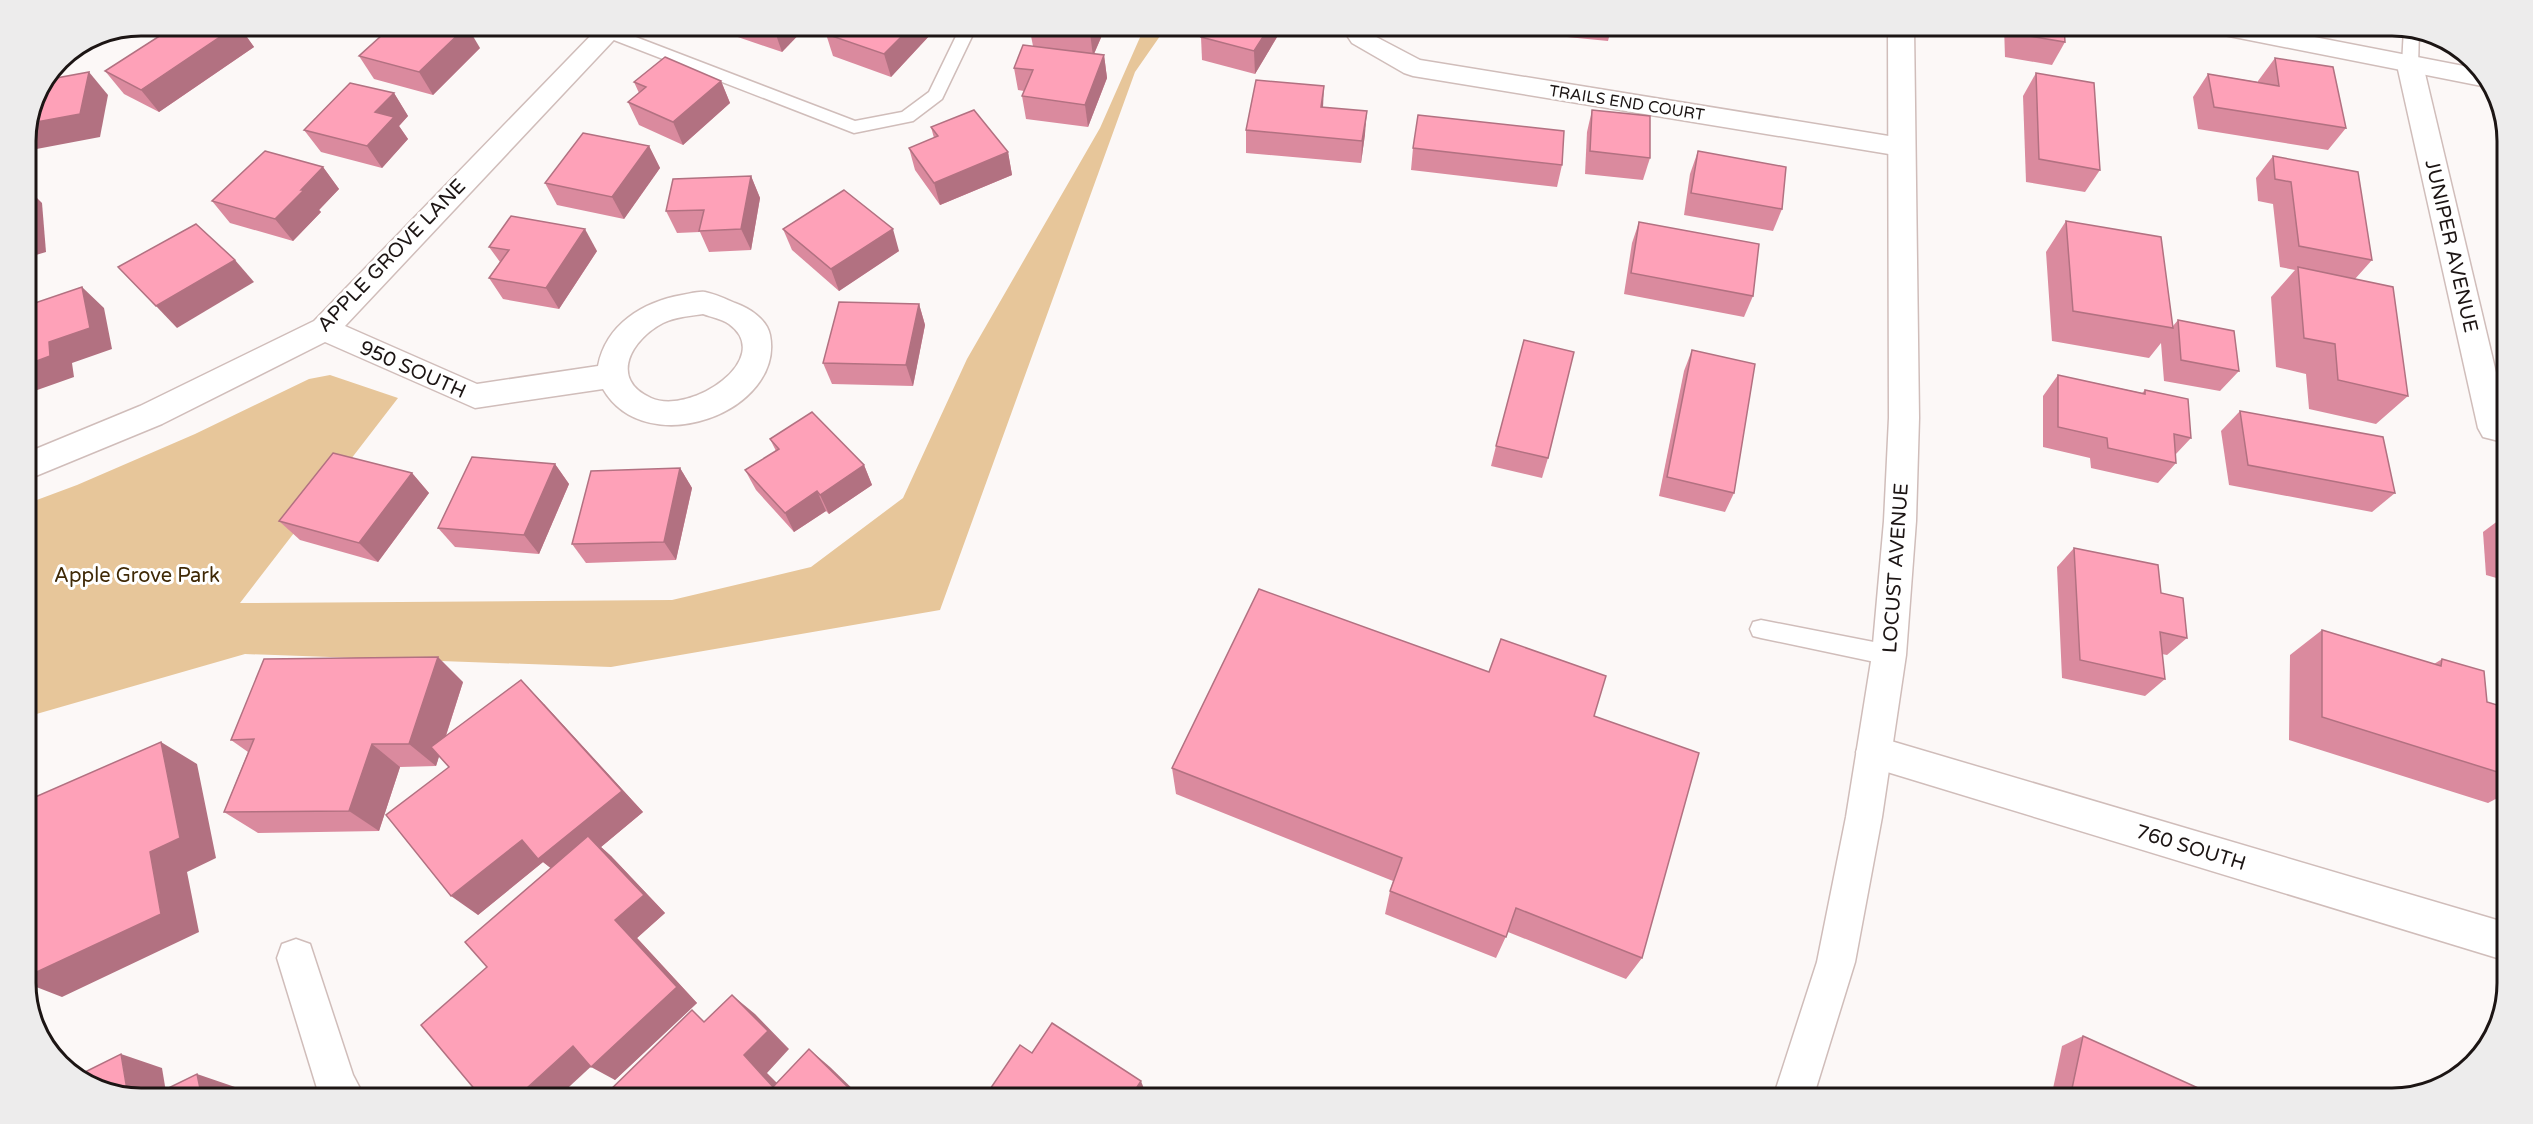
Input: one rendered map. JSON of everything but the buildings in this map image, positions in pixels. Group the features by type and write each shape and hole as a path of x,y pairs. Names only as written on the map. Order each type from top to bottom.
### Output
{"street":[{"name":"APPLE GROVE LANE","path":"36,463 151,415 324,329 602,36"},
{"name":"LOCUST AVENUE","path":"1796,1088 1836,962 1889,655 1900,521 1904,418 1901,36"},
{"path":"2268,36 2475,77"},
{"name":"TRAILS END COURT","path":"1361,37 1413,68 1901,147"},
{"name":"JUNIPER AVENUE","path":"2410,65 2497,413"},
{"path":"704,303 726,308 741,315 754,329 759,347 752,371 737,388 716,403 691,412 657,414 636,407 619,393 611,376 613,357 623,339 647,318 670,308 704,303"},
{"name":"950 SOUTH","path":"324,329 475,396 611,376"},
{"name":"760 SOUTH","path":"1874,752 2497,939"},
{"path":"296,958 337,1088"}],"lane":[{"path":"630,36 855,127 907,117 936,95 964,36"},
{"path":"2410,65 2411,38"},
{"path":"1761,629 1889,655"}],"green space":[{"name":"Apple Grove Park","path":"1141,36 1160,36 1135,72 940,610 611,667 245,654 36,714 36,500 195,434 309,379 330,375 398,398 240,603 672,600 811,567 903,498 967,359 1100,128"}]}
